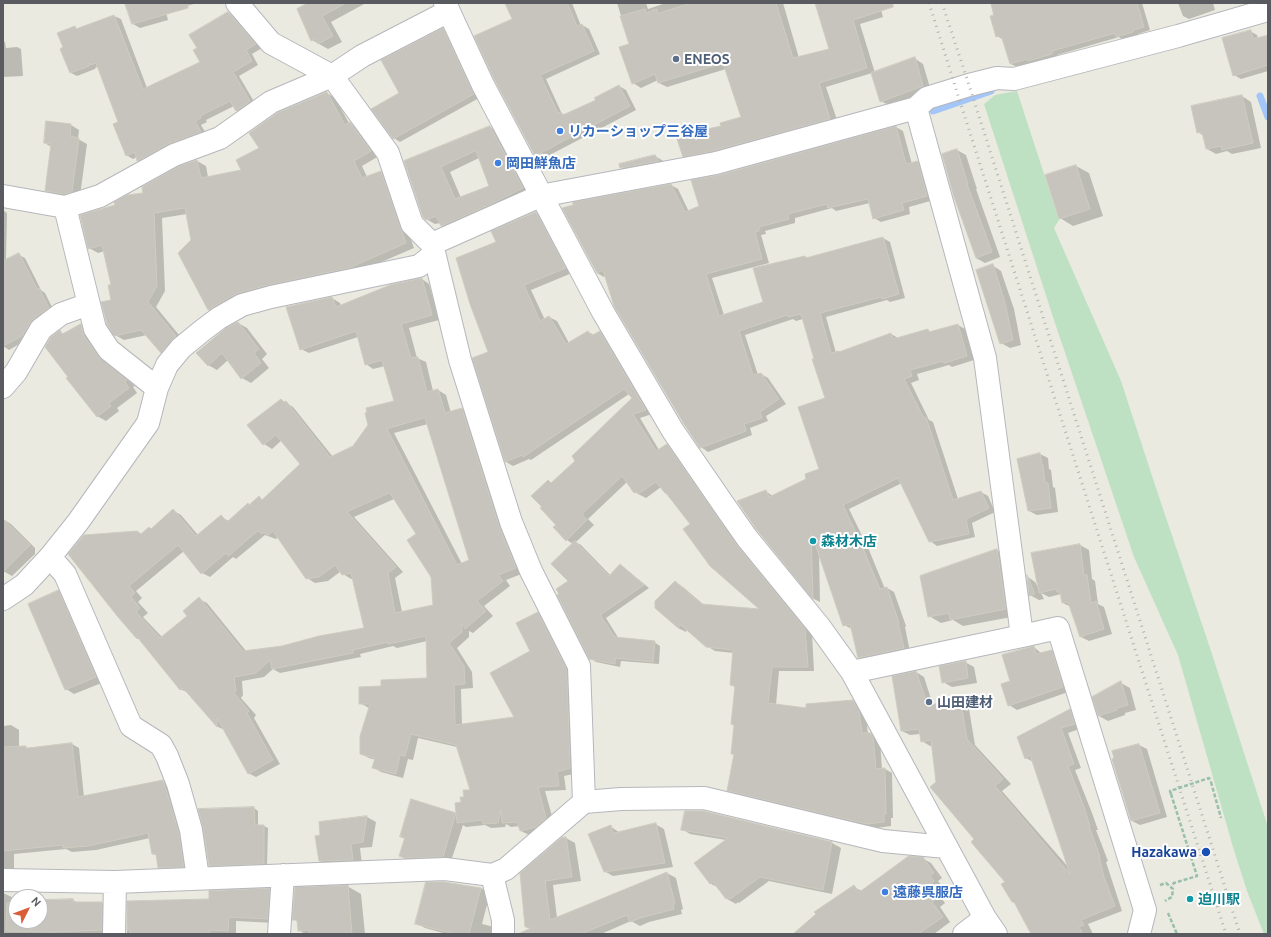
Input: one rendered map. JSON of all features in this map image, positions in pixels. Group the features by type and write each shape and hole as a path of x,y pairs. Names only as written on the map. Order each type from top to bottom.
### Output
{"street":[{"path":"237,3 271,43 332,76 388,152 412,224 433,249 460,360 511,522 531,571 579,666 584,802"},
{"path":"3,196 65,207 100,196 174,155 220,138 271,102 332,76 362,56 447,7 483,85 540,196 602,312 673,431 747,538 819,626 852,672 990,926 964,934"},
{"path":"3,599 24,585 50,557 78,522 148,423 157,388 167,365 181,348 214,322 242,305 271,297 419,266 433,249 540,196 716,162 916,108 927,98 969,85 997,78 1014,79 1178,36 1256,9"},
{"path":"916,108 985,358 1022,636"},
{"path":"65,207 95,329 109,350 157,388"},
{"path":"3,388 16,372 41,329 62,314 89,304"},
{"path":"50,557 65,574 131,726 161,745 167,756 178,784 191,830 198,878"},
{"path":"852,672 1058,628 1145,910 1139,934"},
{"path":"3,880 115,882 445,869 492,875 506,869 584,802 621,798 704,798 883,841 946,846"},
{"path":"280,934 283,875"},
{"path":"492,875 503,920 503,934"},
{"path":"114,934 115,882"}],"path":[{"path":"1171,886 1174,883 1197,876 1170,791 1209,778 1221,818"},
{"path":"1164,901 1177,934"}],"green space":[{"path":"1017,91 1059,220 1054,228 1121,381 1268,827 1268,934 1264,934 1247,891 1178,655 1134,557 1054,320 984,104 995,95"}],"building":[{"path":"125,3 188,3 188,8 132,24"},
{"path":"308,3 346,3 322,16 333,36 318,44 315,39 311,41 297,9"},
{"path":"505,3 567,3 577,26 582,24 594,51 540,75 558,113 561,112 563,115 596,100 594,98 619,85 630,106 535,156 494,79 474,36 512,19"},
{"path":"692,3 776,3 793,58 829,49 815,3 893,3 893,7 853,20 867,68 819,83 830,119 713,151 683,157 676,136 721,126 720,123 741,117 723,63 658,83 655,74 632,84 619,47 629,44 620,16 645,9 646,13 657,9 658,13"},
{"path":"991,3 1137,3 1144,27 1116,37 1115,33 1052,51 1052,54 1028,61 1027,59 1010,64 1001,35 996,37 990,16 994,15"},
{"path":"228,12 256,44 246,50 252,61 233,72 250,101 236,111 230,101 200,116 201,118 195,121 201,132 168,144 137,161 135,152 126,156 113,124 118,122 96,63 90,65 89,63 89,66 70,73 60,49 63,47 57,33 75,26 76,29 114,15 143,89 200,62 193,50 197,48 189,35"},
{"path":"443,28 474,94 393,139 371,109 399,93 381,60"},
{"path":"1251,30 1253,39 1268,35 1268,65 1233,76 1222,38"},
{"path":"915,57 923,86 880,102 871,73"},
{"path":"327,92 345,125 350,122 371,151 354,161 362,178 381,171 406,243 349,268 268,285 238,293 208,310 178,253 191,240 185,208 154,213 157,286 148,302 176,336 161,353 141,330 114,336 107,324 101,302 111,300 108,285 111,285 102,245 88,249 80,215 115,205 114,202 127,195 143,193 142,187 179,166 197,160 201,178 241,170 236,160 259,148 249,133 277,113"},
{"path":"1242,95 1253,143 1222,150 1221,146 1206,149 1202,132 1197,133 1191,106"},
{"path":"46,121 71,124 70,136 79,138 72,192 64,194 45,191 51,144 44,143"},
{"path":"490,126 523,188 441,226 436,216 426,220 423,217 404,161","holes":["476,151 489,186 455,199 441,167"]},
{"path":"896,126 906,164 918,161 927,196 902,203 904,210 873,219 868,199 828,208 827,204 788,214 789,219 759,227 759,231 755,232 762,259 706,274 719,316 763,302 753,268 805,256 806,258 883,237 899,294 882,299 881,297 820,313 831,353 839,352 891,333 893,339 928,329 929,332 958,324 967,356 944,363 943,361 910,370 912,376 904,379 924,418 926,417 953,500 981,491 989,508 966,519 969,534 929,542 898,478 843,505 880,589 887,587 899,623 904,648 858,658 850,624 843,626 811,532 813,600 757,530 737,501 766,490 769,497 806,479 805,474 819,469 798,407 825,398 812,359 814,359 801,314 788,317 787,315 739,331 753,375 761,373 779,399 760,412 762,418 744,424 746,431 700,448 684,424 614,306 603,270 597,273 562,208 573,205 573,202 671,184 685,212 699,206 691,180 719,175"},
{"path":"957,149 967,184 992,252 976,258 954,197 942,154"},
{"path":"655,155 659,161 620,168 619,164"},
{"path":"1076,165 1090,209 1059,219 1045,175"},
{"path":"536,212 566,268 524,285 540,321 549,316 566,344 588,331 591,336 600,331 646,410 633,414 656,451 667,444 737,545 805,629 808,667 772,667 768,703 806,708 806,704 853,700 859,711 862,733 871,733 873,736 876,769 885,768 886,814 884,814 884,822 867,824 727,791 734,754 731,754 734,725 731,724 735,686 730,685 733,650 706,647 681,625 678,628 655,608 655,601 675,581 701,604 759,609 710,566 683,529 690,524 656,482 638,494 636,491 634,493 622,476 582,514 587,520 566,541 553,527 556,525 540,508 542,507 531,496 548,480 551,483 575,461 572,456 632,398 624,389 523,457 522,455 505,462 472,358 488,352 470,304 456,258 496,242 491,231"},
{"path":"19,253 37,289 39,288 49,308 33,319 22,336 3,346 3,261"},
{"path":"993,264 1005,303 1013,340 1000,344 976,270"},
{"path":"422,278 432,315 401,324 411,358 418,357 427,392 438,389 445,413 462,408 499,526 516,568 498,575 503,581 477,601 486,611 465,629 461,623 462,632 449,643 464,666 465,684 454,685 455,725 514,717 490,673 530,651 516,623 538,612 567,669 570,768 557,772 559,786 538,787 546,818 536,827 520,831 517,822 502,823 501,810 498,823 483,824 482,820 457,823 455,803 461,802 460,797 464,797 463,790 470,790 456,745 411,734 405,756 400,755 396,774 372,768 375,758 360,754 360,736 370,704 359,704 359,687 381,686 381,680 427,678 426,636 388,644 388,642 353,650 353,653 272,669 270,660 256,673 234,677 236,691 234,693 249,711 247,713 273,760 248,774 217,718 217,727 183,688 180,690 138,638 137,639 118,617 68,554 84,535 137,531 141,534 149,527 151,529 173,509 196,536 221,515 227,522 248,503 249,505 259,496 262,500 300,464 276,435 263,445 247,425 281,399 284,402 286,401 330,457 353,446 368,425 365,413 367,412 366,408 394,401 382,360 365,365 356,331 300,350 286,307 332,297 336,307 390,285","holes":["425,418 469,560 457,565 387,429","390,493 416,534 407,540 431,577 433,605 395,613 388,573 396,567 347,512","258,531 262,534 264,532 267,536 273,531 306,579 319,577 335,565 342,575 351,573 364,628 319,636 282,646 243,651 199,597 183,611 187,616 160,638 136,612 140,608 131,597 135,593 129,586 178,545 201,574 226,553 228,556"]},
{"path":"238,322 259,349 254,353 261,363 241,379 222,353 208,366 196,353 226,328"},
{"path":"81,324 84,336 99,357 127,380 125,382 129,388 109,403 111,406 97,417 66,378 68,377 45,347 51,337 60,330 62,334"},
{"path":"1040,453 1045,483 1048,483 1051,508 1028,511 1017,459"},
{"path":"3,519 30,545 3,572"},
{"path":"575,541 609,576 620,564 644,585 600,615 615,637 655,641 653,662 615,658 615,664 589,659 557,595 559,594 556,589 568,581 551,564"},
{"path":"1080,544 1084,575 1087,575 1091,603 1096,601 1104,629 1080,637 1068,602 1062,603 1060,592 1057,592 1056,589 1039,593 1031,553"},
{"path":"997,549 1006,609 950,620 949,613 928,617 920,576"},
{"path":"1027,575 1035,594 1029,596"},
{"path":"59,590 96,677 65,690 28,604"},
{"path":"1034,646 1036,654 1052,650 1063,687 1008,706 1001,684 1010,681 1002,655"},
{"path":"966,661 968,678 942,683 939,666"},
{"path":"916,671 928,706 960,697 967,739 1003,779 995,786 1070,874 1030,755 1025,759 1017,737 1070,709 1075,724 1061,728 1074,764 1068,766 1084,807 1100,857 1104,877 1115,906 1081,920 1084,925 1079,927 1083,934 1031,934 1014,902 1012,902 1001,884 1005,882 971,842 974,839 930,787 936,782 931,740 921,742 919,729 901,731 892,676"},
{"path":"1121,681 1128,705 1098,716 1092,697"},
{"path":"72,743 78,797 163,780 179,833 184,867 158,868 156,854 152,854 148,833 88,846 63,848 63,845 3,851 3,747 26,746 26,748"},
{"path":"1139,744 1160,813 1131,821 1112,759 1114,758 1112,751"},
{"path":"411,799 456,813 443,857 405,858 399,856 405,837 400,837"},
{"path":"254,807 255,825 264,825 264,864 209,866 203,828 198,809"},
{"path":"685,811 703,811 832,842 823,890 760,877 730,899 726,899 713,882 710,884 694,863 728,838 681,830"},
{"path":"367,816 363,842 351,844 353,860 319,861 315,836 320,835 319,822"},
{"path":"656,823 665,863 604,872 588,834 611,825 613,833"},
{"path":"566,837 572,877 545,881 550,920 667,872 675,904 673,905 674,909 630,922 627,915 581,934 518,934 531,928 525,927 520,873 561,838"},
{"name":"遠藤呉服店","path":"909,856 923,857 934,873 930,876 934,881 928,886 937,898 932,902 943,917 918,934 793,934 816,914 814,912 854,885 859,892"},
{"path":"426,882 444,882 481,888 469,934 455,934 415,924"},
{"path":"348,885 352,934 309,934 309,930 298,931 297,920 292,920 295,887"},
{"path":"270,888 268,919 229,917 228,931 209,930 210,934 130,934 130,929 127,930 127,901 209,899 209,891"},
{"path":"73,899 73,902 102,902 102,930 54,932 6,931 7,903 8,929 48,929 48,900"}],"waterway":[{"path":"933,111 991,91"},
{"path":"1260,96 1268,117"}],"railway":[{"path":"929,3 1226,934"},
{"path":"942,3 1240,934"}],"place":[{"name":"ENEOS","path":"676,59"},
{"name":"リカーショップ三谷屋","path":"560,131"},
{"name":"岡田鮮魚店","path":"498,163"},
{"name":"森材木店","path":"813,541"},
{"name":"山田建材","path":"929,702"},
{"name":"Hazakawa","path":"1206,852"},
{"name":"遠藤呉服店","path":"885,892"},
{"name":"迫川駅","path":"1190,899"}]}
